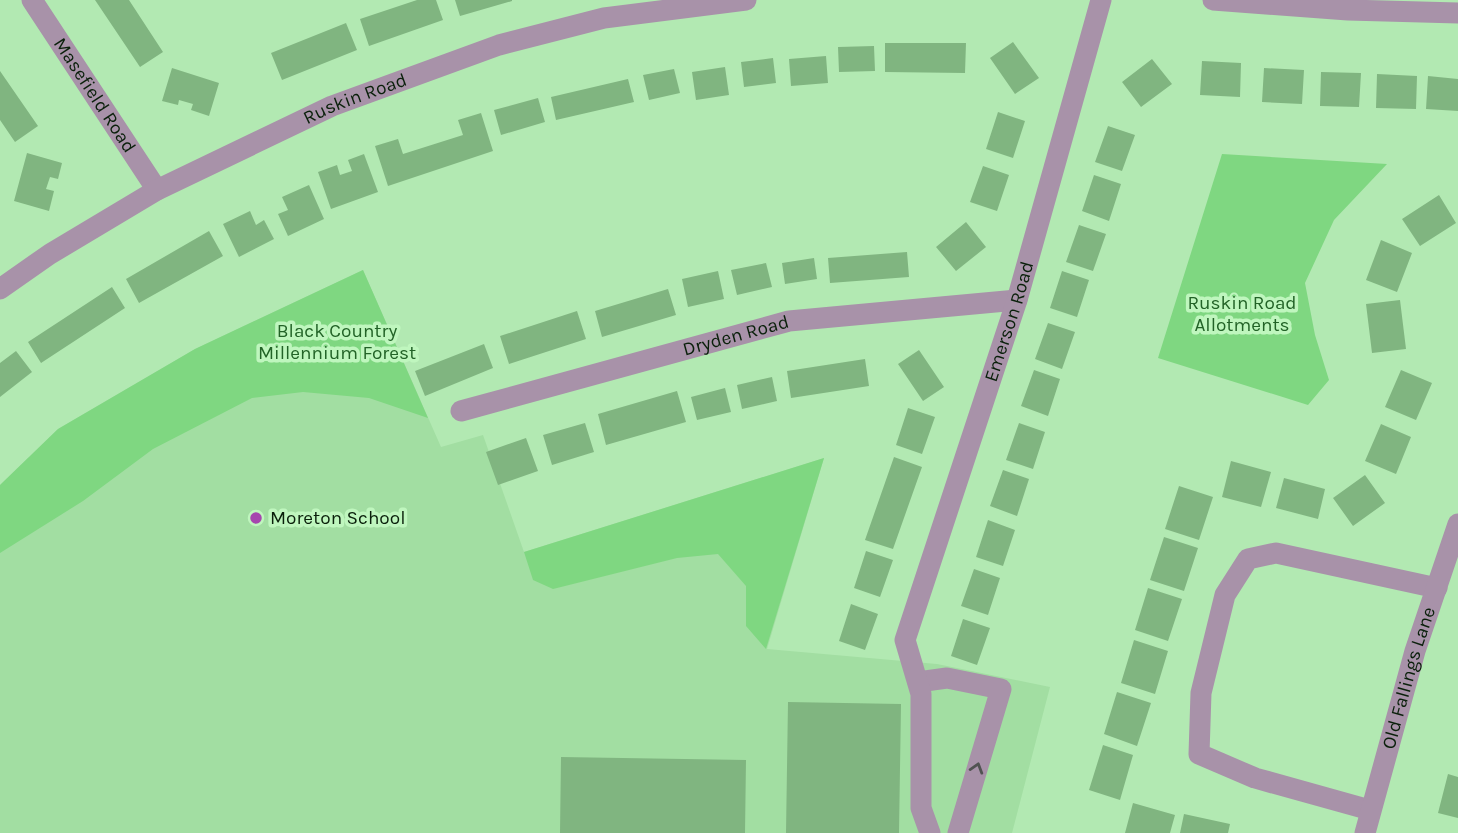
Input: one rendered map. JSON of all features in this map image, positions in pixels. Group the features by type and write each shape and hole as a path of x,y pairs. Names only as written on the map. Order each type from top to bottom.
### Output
{"street":[{"name":"Masefield Road","path":"32,0 158,190"},
{"name":"Ruskin Road","path":"0,289 50,254 158,190 332,106 499,45 604,18 746,0"},
{"name":"Emerson Road","path":"918,682 905,640 1017,300 1101,0"},
{"path":"1213,0 1348,10 1458,13"},
{"name":"Dryden Road","path":"461,411 789,321 1017,300"},
{"name":"Old Fallings Lane","path":"1365,833 1415,651 1458,524"},
{"path":"1370,810 1255,778 1199,754 1201,693 1225,595 1248,559 1276,553 1437,588"},
{"path":"930,833 921,808 921,694 918,682 947,678 1001,689 958,833"}],"shaded area":[{"name":"Moreton School","path":"363,270 441,447 483,435 524,552 824,458 767,649 937,664 1050,687 1012,833 0,833 0,485 58,429 195,349"}],"green space":[{"name":"Ruskin Road Allotments","path":"1222,154 1387,164 1334,220 1305,283 1315,335 1329,380 1308,405 1158,358"},
{"name":"Black Country Millennium Forest","path":"363,270 428,418 369,398 303,392 252,398 153,449 83,501 0,553 0,485 58,429 195,349"},
{"path":"824,458 766,649 746,626 746,586 718,554 677,558 553,589 533,580 524,552"}],"building":[{"path":"95,0 129,0 163,52 140,67"},
{"path":"417,0 436,0 443,20 369,46 360,19"},
{"path":"455,0 512,0 512,1 460,16"},
{"path":"346,23 357,50 282,80 271,53"},
{"path":"1013,42 1039,78 1015,94 990,58"},
{"path":"885,43 966,43 965,73 885,72"},
{"path":"874,46 875,71 839,72 838,47"},
{"path":"826,56 828,83 791,86 789,59"},
{"path":"773,58 776,83 744,87 741,62"},
{"path":"1152,59 1172,84 1141,107 1122,82"},
{"path":"1202,61 1241,63 1240,97 1200,95"},
{"path":"725,67 729,95 696,100 692,72"},
{"path":"172,68 219,83 209,116 191,110 193,104 179,100 178,105 162,101"},
{"path":"1264,68 1304,70 1302,104 1262,102"},
{"path":"674,69 680,93 649,100 643,75"},
{"path":"0,71 38,126 15,142 0,120"},
{"path":"1321,72 1361,73 1359,107 1320,106"},
{"path":"1377,74 1417,76 1416,109 1376,108"},
{"path":"1428,76 1458,79 1458,111 1426,109"},
{"path":"628,79 634,102 556,120 551,97"},
{"path":"538,98 545,122 501,135 494,110"},
{"path":"998,112 1025,121 1013,158 986,149"},
{"path":"481,113 493,151 388,186 375,146 398,139 403,154 463,135 458,120"},
{"path":"1108,126 1135,135 1122,171 1095,162"},
{"path":"27,153 62,163 58,179 50,177 46,189 54,191 49,211 14,201"},
{"path":"364,154 378,192 331,209 318,172 337,165 340,175 352,171 348,160"},
{"path":"983,166 1009,175 997,211 970,202"},
{"path":"1094,175 1121,184 1109,221 1082,211"},
{"path":"309,185 324,219 288,236 278,214 288,210 282,197"},
{"path":"1439,195 1456,223 1420,246 1402,219"},
{"path":"250,211 256,225 264,220 274,239 239,257 223,224"},
{"path":"966,222 986,247 956,271 936,247"},
{"path":"1079,225 1106,234 1093,271 1066,262"},
{"path":"209,231 223,256 139,303 126,279"},
{"path":"1381,240 1412,253 1397,292 1366,280"},
{"path":"907,252 909,277 830,283 828,258"},
{"path":"814,258 817,279 785,284 782,263"},
{"path":"766,263 772,287 737,295 731,270"},
{"path":"718,271 724,299 688,307 682,279"},
{"path":"1062,271 1089,280 1077,317 1050,308"},
{"path":"112,287 125,308 41,363 28,342"},
{"path":"668,289 676,315 602,337 595,311"},
{"path":"1400,300 1406,349 1372,353 1366,304"},
{"path":"577,311 586,339 509,364 500,336"},
{"path":"1048,323 1075,332 1062,369 1035,359"},
{"path":"484,344 493,368 425,396 415,371"},
{"path":"919,350 944,387 923,401 898,364"},
{"path":"16,351 32,372 0,397 0,363"},
{"path":"865,359 869,386 791,398 787,371"},
{"path":"1034,370 1060,379 1048,416 1021,406"},
{"path":"1401,370 1432,383 1416,420 1385,407"},
{"path":"772,377 777,401 742,409 737,385"},
{"path":"725,388 731,412 697,420 691,397"},
{"path":"677,391 686,422 606,445 598,414"},
{"path":"908,408 935,417 922,454 896,445"},
{"path":"585,423 594,452 552,465 543,435"},
{"path":"1019,423 1045,432 1033,469 1006,460"},
{"path":"1381,424 1411,437 1396,474 1365,461"},
{"path":"526,438 538,471 498,485 486,452"},
{"path":"894,457 922,467 893,549 865,540"},
{"path":"1231,461 1271,472 1261,507 1222,497"},
{"path":"1003,470 1029,479 1017,516 990,506"},
{"path":"1365,475 1385,503 1353,526 1333,498"},
{"path":"1284,478 1325,489 1318,519 1276,508"},
{"path":"1179,486 1213,497 1199,540 1165,529"},
{"path":"988,520 1015,530 1003,566 976,557"},
{"path":"1164,537 1198,548 1184,591 1150,580"},
{"path":"866,551 893,560 880,597 854,588"},
{"path":"974,569 1000,578 988,615 961,606"},
{"path":"1148,588 1182,599 1168,641 1135,630"},
{"path":"851,604 878,614 865,650 839,641"},
{"path":"963,619 990,628 977,665 951,656"},
{"path":"1134,640 1168,651 1155,694 1121,683"},
{"path":"1117,692 1151,703 1137,746 1104,734"},
{"path":"788,702 901,704 899,833 786,833"},
{"path":"1103,745 1133,755 1120,800 1089,790"},
{"path":"561,757 746,760 745,833 560,833"},
{"path":"1448,774 1458,777 1458,818 1438,813"},
{"path":"1133,803 1175,815 1170,833 1125,833"},
{"path":"1184,814 1230,824 1228,833 1180,833"}],"place":[{"name":"Moreton School","path":"256,518"}]}
